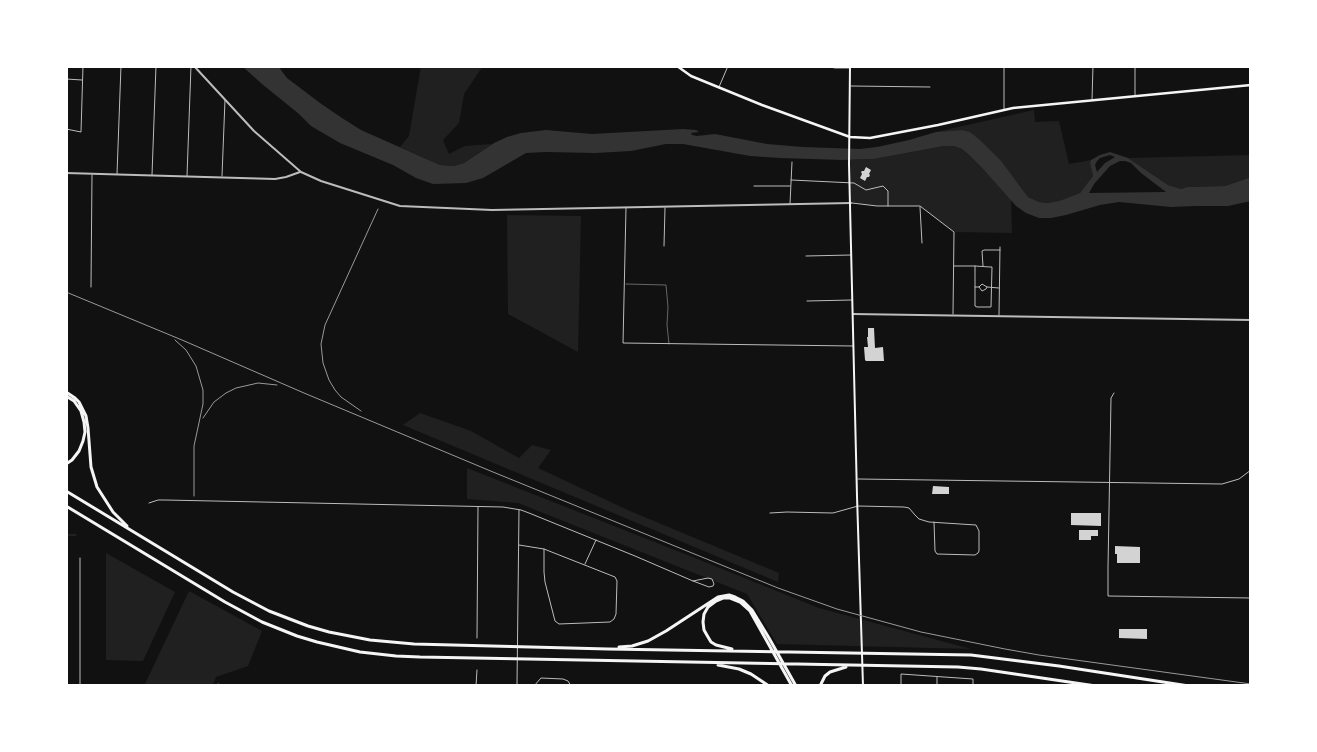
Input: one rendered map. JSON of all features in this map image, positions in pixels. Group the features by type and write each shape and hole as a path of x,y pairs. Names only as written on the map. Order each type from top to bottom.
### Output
{"highway":[{"path":"66,394 74,401 80,411 85,432 84,441 79,451 66,464"},
{"path":"66,394 75,398 86,416 91,468 97,487 119,520 140,535"},
{"path":"66,491 233,592 269,611 308,626 356,638 414,644 971,655 1189,686"},
{"path":"66,508 82,515 247,614 278,629 338,648 396,656 420,657 958,667 1096,686"},
{"path":"608,649 632,646 648,641 718,597 729,595 747,604 794,686"},
{"path":"738,650 716,645 704,630 704,614 708,607 723,598 735,599 745,606 771,643"},
{"path":"710,663 739,669 751,674 769,686"},
{"path":"820,686 825,676 830,672 851,666"}],"main road":[{"path":"677,66 692,76 762,105 850,137 870,138 1013,108 1251,85"},
{"path":"850,67 849,164 863,686"}],"street":[{"path":"66,129 81,132 83,66"},
{"path":"117,174 121,66"},
{"path":"152,176 156,66"},
{"path":"187,177 193,66"},
{"path":"193,66 254,131 301,172 321,182 400,206 492,210 851,203 920,206 954,232 953,315"},
{"path":"719,88 728,66"},
{"path":"826,66 835,68 850,67"},
{"path":"1004,66 1004,110"},
{"path":"1092,66 1092,100"},
{"path":"1134,96 1135,66"},
{"path":"66,79 82,80"},
{"path":"850,86 930,88"},
{"path":"222,177 225,100"},
{"path":"790,205 792,162"},
{"path":"66,173 275,179 286,178 301,172"},
{"path":"91,287 92,174"},
{"path":"791,180 850,183 866,190 883,186 888,191 888,206"},
{"path":"754,186 791,186"},
{"path":"920,206 922,243"},
{"path":"626,208 623,343 854,346"},
{"path":"664,246 665,208"},
{"path":"999,316 1000,247"},
{"path":"983,266 982,251 1000,250"},
{"path":"806,256 852,255"},
{"path":"953,266 975,266 983,266 992,268 991,307 977,308 974,305 975,266"},
{"path":"974,287 979,287 982,284 987,287 1000,288"},
{"path":"979,287 982,291 987,287"},
{"path":"807,301 853,300"},
{"path":"854,314 1251,320"},
{"path":"1114,393 1111,398 1108,596 1251,598"},
{"path":"857,479 1222,484 1240,479 1251,470"},
{"path":"149,503 165,500 503,507 520,510 596,540 693,581 709,587 714,584 712,579 708,578 693,581"},
{"path":"477,638 478,506"},
{"path":"770,513 833,513 858,506 904,507 909,508 914,516 919,519 976,525 979,531 978,554 937,554 934,551 934,522"},
{"path":"517,686 520,510"},
{"path":"585,565 596,540"},
{"path":"519,546 544,548 615,577 617,582 617,598 614,619 610,622 559,624 555,621 545,582 544,548"},
{"path":"80,558 80,686"},
{"path":"476,670 476,686"},
{"path":"901,686 901,674 973,679 973,686"},
{"path":"936,677 937,686"},
{"path":"534,686 541,678 563,679 571,686"}],"lane":[{"path":"624,284 666,285 669,344"}],"shaded area":[{"path":"242,66 278,66 287,78 361,130 440,165 454,166 464,163 494,143 507,137 546,130 592,134 683,129 696,130 699,132 691,133 697,136 715,134 767,144 860,149 909,140 936,132 962,130 970,132 979,139 1001,161 1028,197 1039,202 1059,201 1080,193 1093,176 1091,160 1110,152 1128,158 1168,185 1181,189 1187,187 1225,186 1251,177 1251,201 1228,206 1171,207 1119,202 1051,218 1039,218 1026,213 1016,206 970,156 962,149 954,146 944,146 874,159 842,160 750,156 683,144 666,144 631,151 526,153 483,178 466,183 433,184 340,143 311,126","holes":["1110,155 1115,157 1105,163 1097,172 1095,165 1097,161","1120,161 1131,163 1166,192 1089,193 1094,184 1110,166"]},
{"path":"421,66 483,66 464,94 459,123 443,140 449,154 465,146 492,144 464,163 454,166 440,165 400,147 409,136"},
{"path":"1034,110 1035,122 1059,121 1069,164 1091,160 1093,176 1080,193 1059,201 1039,202 1028,197 979,139 970,132 962,130 936,132"},
{"path":"944,146 954,146 962,149 1011,199 1012,233 954,232 920,206 877,206 851,203 850,160 874,159"},
{"path":"1251,155 1251,177 1225,186 1187,187 1181,189 1168,185 1128,158"},
{"path":"507,215 581,216 578,352 508,314"},
{"path":"420,413 471,431 519,458 532,445 551,450 538,468 630,511 779,573 778,582 403,425"},
{"path":"467,468 819,608 971,649 777,644 747,594 518,503 467,499"},
{"path":"106,553 175,592 143,661 106,660"},
{"path":"189,591 262,631 248,666 216,677 212,686 144,686"}],"building":[{"path":"866,167 871,170 869,177 865,181 860,178 861,172"},
{"path":"868,328 874,328 875,348 883,347 884,361 865,360 864,347 868,347"},
{"path":"933,486 949,487 949,494 932,494"},
{"path":"1071,513 1101,513 1101,526 1071,525"},
{"path":"1079,530 1098,530 1098,536 1091,536 1091,540 1079,540"},
{"path":"1115,546 1140,547 1140,563 1117,563"},
{"path":"1119,629 1147,629 1147,639 1119,638"}],"waterway":[{"path":"66,535 76,535"}],"railway":[{"path":"361,411 341,397 329,380 323,363 321,344 325,325 378,209"},
{"path":"66,292 493,472 778,588 837,609 921,632 1005,649 1251,684"},
{"path":"175,340 186,350 196,366 203,390 203,404 194,446 194,496"},
{"path":"203,418 214,402 236,388 258,383 277,385"}]}
